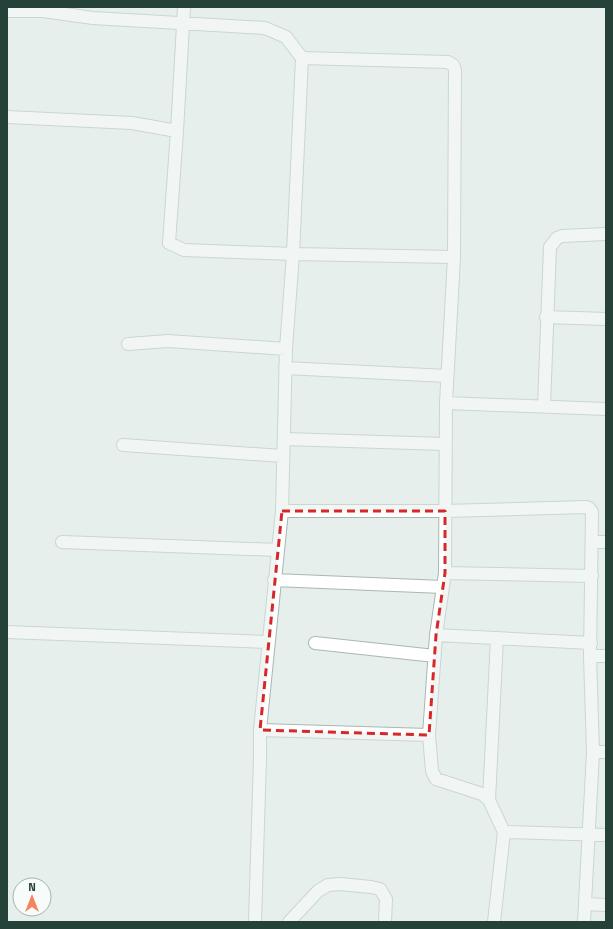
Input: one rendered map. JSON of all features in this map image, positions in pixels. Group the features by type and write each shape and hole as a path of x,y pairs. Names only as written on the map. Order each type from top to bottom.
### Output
{"street":[{"path":"184,7 169,243 184,250 454,257"},
{"path":"7,11 43,11 93,18 265,28 286,37 302,58 293,254 285,368 282,511 260,730 255,922"},
{"path":"302,58 441,60 453,65 455,70 454,257 446,403 445,573 436,635 429,735 432,771 436,779 482,794 489,800 504,832 494,922"},
{"path":"7,117 132,123 177,131"},
{"path":"544,406 546,317 550,247 553,242 562,236 606,234"},
{"path":"546,317 606,319"},
{"path":"128,344 168,341 286,350"},
{"path":"285,368 447,376"},
{"path":"446,403 606,409"},
{"path":"284,439 445,444"},
{"path":"123,445 283,456"},
{"path":"282,511 445,511 589,508 592,512 590,656 593,752 584,922"},
{"path":"62,542 278,550"},
{"path":"592,542 606,542"},
{"path":"445,573 592,576"},
{"path":"274,580 443,587"},
{"path":"7,632 268,642"},
{"path":"436,635 591,643"},
{"path":"489,800 497,638"},
{"path":"315,643 435,656"},
{"path":"590,656 606,656"},
{"path":"260,730 429,735"},
{"path":"593,752 606,752"},
{"path":"504,832 606,835"},
{"path":"290,922 318,891 328,885 340,884 380,889 386,899 386,922"},
{"path":"586,904 606,905"}],"highlighted area":[{"path":"282,511 445,511 445,573 436,635 429,735 260,730"}]}
